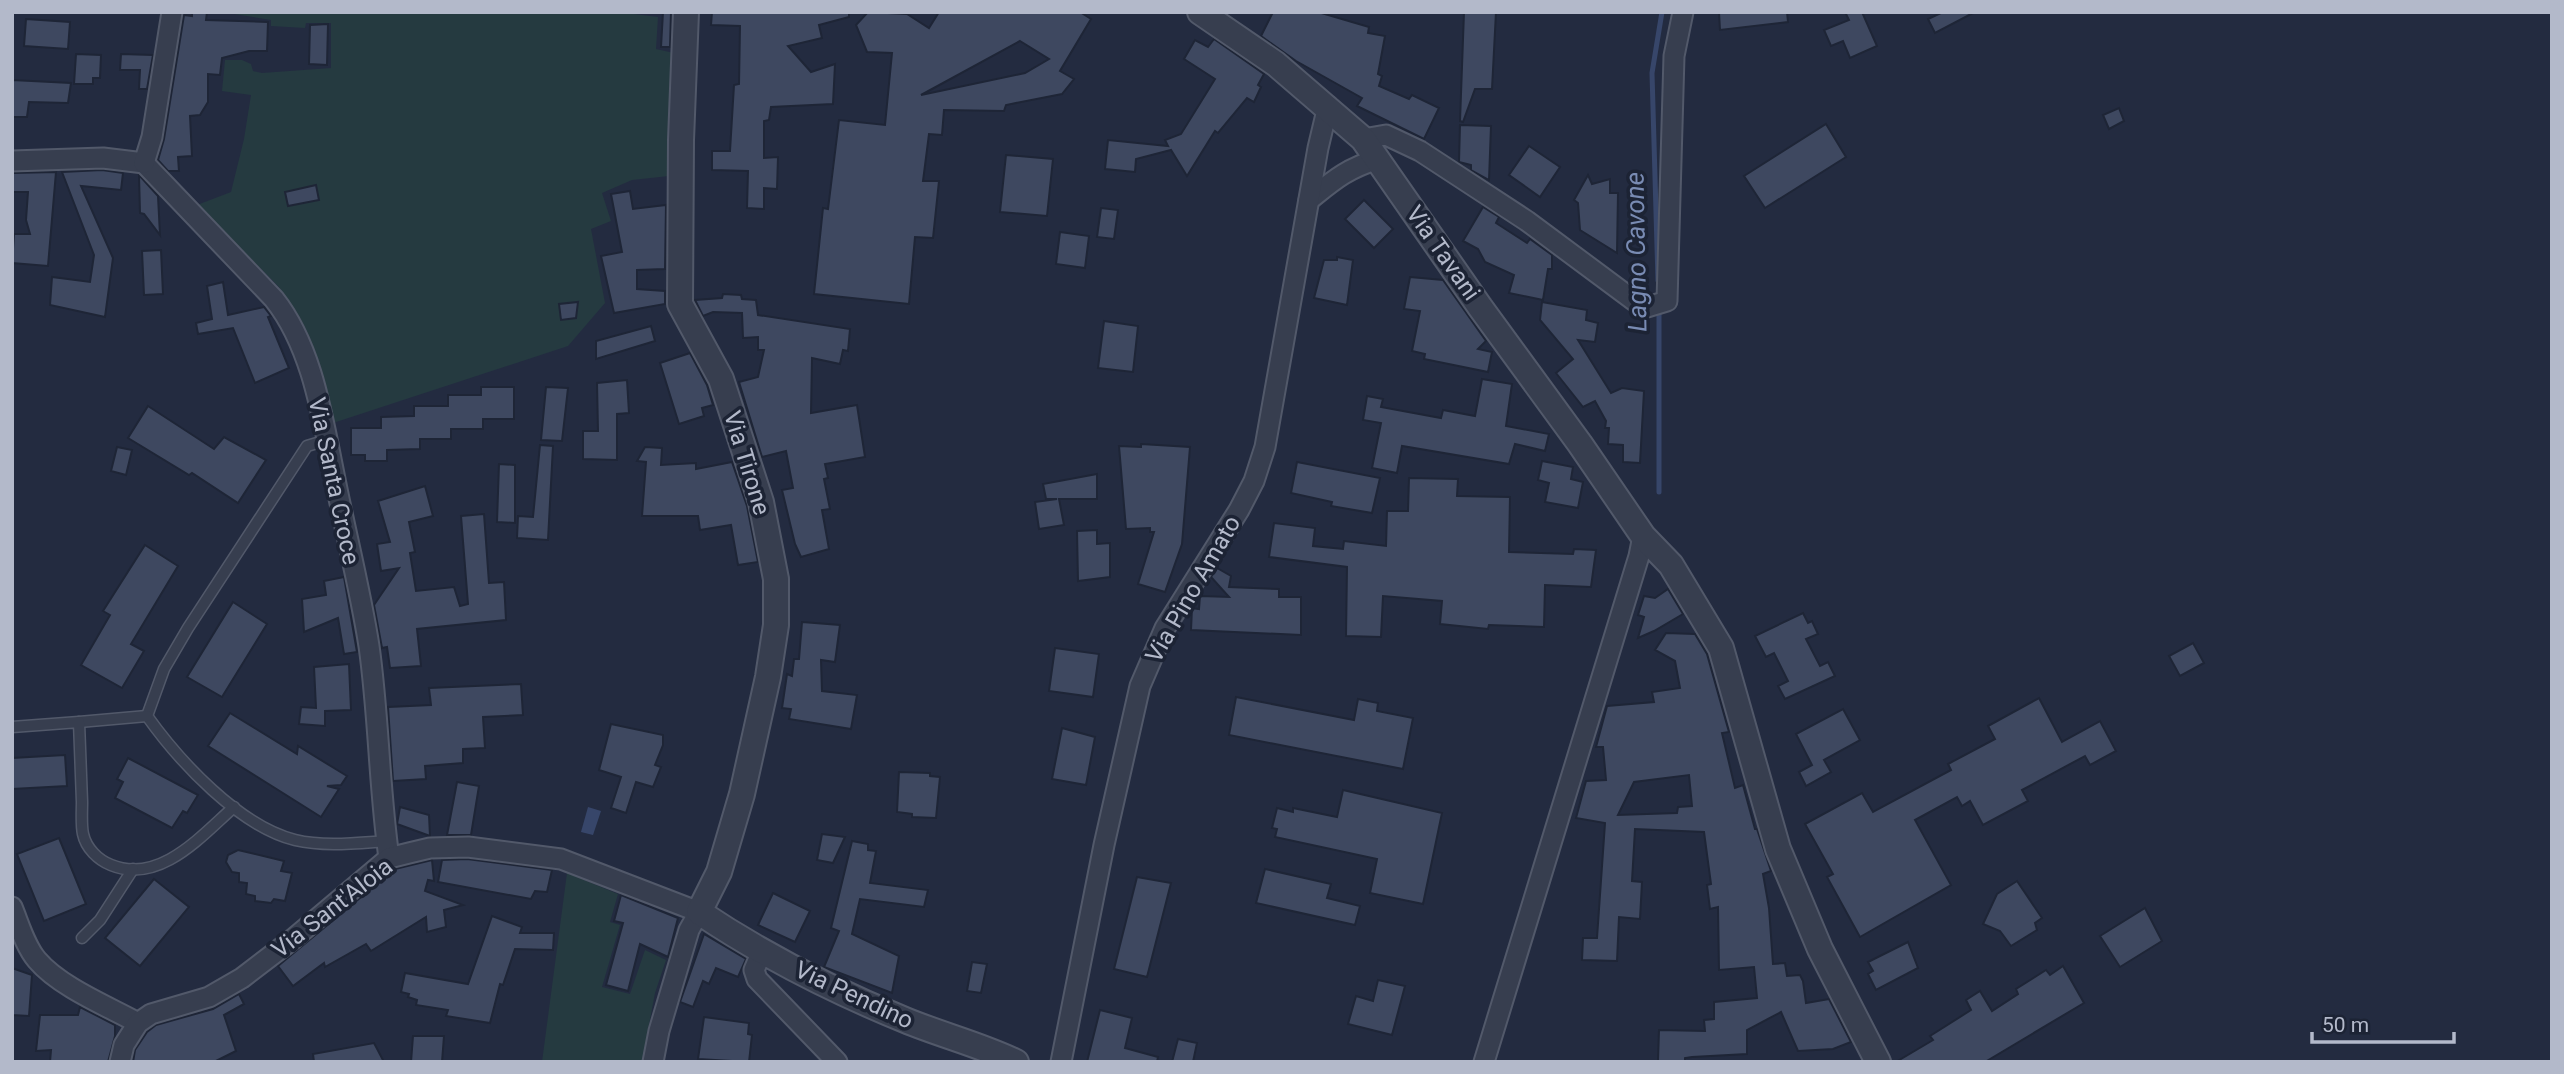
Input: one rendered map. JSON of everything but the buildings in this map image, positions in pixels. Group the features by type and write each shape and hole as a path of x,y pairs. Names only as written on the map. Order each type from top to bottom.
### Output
{"street":[{"path":"12,161 103,158 144,163 152,137 172,12"},
{"name":"Via Tirone","path":"686,12 681,140 680,304 721,379 761,502 776,591 776,625 768,677 742,794 719,872 699,912"},
{"name":"Via Tavani","path":"1199,12 1276,64 1328,106 1363,139 1643,536 1671,565 1721,648 1778,849 1821,949 1878,1062"},
{"path":"1363,139 1386,135 1420,151 1527,221 1644,309 1667,301 1674,56 1683,12"},
{"name":"Via Pino Amato","path":"1061,1062 1104,845 1140,685 1165,628 1239,510 1254,481 1265,447 1328,106"},
{"path":"1309,201 1334,178 1378,159"},
{"name":"Via Santa Croce","path":"144,163 290,319 311,376 327,440 369,649 388,850"},
{"path":"1484,1062 1643,536"},
{"name":"Via Sant'Aloia","path":"138,1023 151,1014 209,998 242,978 293,939 388,850 468,847 561,859 699,912"},
{"path":"12,907 36,959 46,969 138,1023 124,1045 120,1062"},
{"path":"653,1062 659,1031 688,930 699,912"},
{"name":"Via Pendino","path":"699,912 762,951 904,1020 1016,1062"},
{"path":"762,951 754,970 757,979 837,1062"}],"lane":[{"path":"147,716 164,669 307,446 327,440"},
{"path":"12,727 147,716"},
{"path":"147,716 189,768 256,823 294,840 388,850"},
{"path":"79,722 83,835 92,853 103,862 117,868 133,869 156,865 178,856 234,807"},
{"path":"82,938 100,920 133,869"}],"green space":[{"path":"222,12 618,12 658,17 656,49 674,53 669,176 632,180 602,193 611,221 591,229 605,303 568,346 330,424 313,351 279,287 197,205 231,192 244,139 251,95 222,91 225,60 242,60 251,64 253,71 262,73 331,68 331,23 306,23 305,28 271,26 271,20"},
{"path":"567,873 618,894 610,922 620,925 602,987 630,994 645,950 666,960 655,993 642,1062 542,1062"}],"water":[{"path":"588,807 601,811 593,835 581,832"}],"waterway":[{"name":"Lagno Cavone","path":"1658,281 1652,73 1662,12"},
{"name":"Lagno Cavone","path":"1659,308 1659,492"}]}
